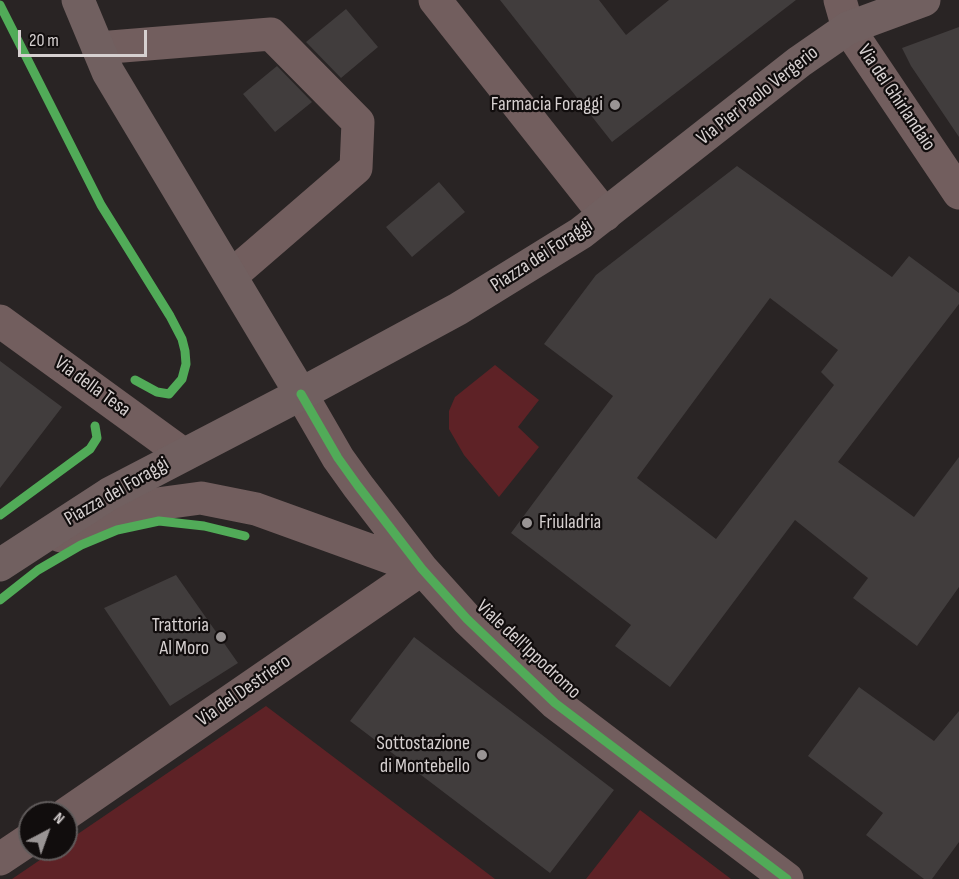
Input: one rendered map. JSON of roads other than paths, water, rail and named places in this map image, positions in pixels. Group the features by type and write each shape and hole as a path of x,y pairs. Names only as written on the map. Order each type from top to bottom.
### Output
{"main road":[{"path":"78,0 108,72 301,394"},
{"name":"Via Pier Paolo Vergerio","path":"605,215 799,62 844,14 924,0"},
{"name":"Piazza dei Foraggi","path":"0,566 109,494 458,309 581,233 605,215"}],"street":[{"name":"Piazza dei Foraggi","path":"435,0 605,215"},
{"name":"Via del Ghirlandaio","path":"844,14 959,193"},
{"path":"98,48 271,34 358,122 356,168 231,276"},
{"name":"Via della Tesa","path":"0,321 183,454"},
{"name":"Viale dell'Ippodromo","path":"301,394 338,458 423,568 467,619 555,703 786,879"},
{"path":"0,566 81,525 141,506 201,498 256,509 423,568"},
{"name":"Via del Destriero","path":"78,806 423,568"},
{"path":"0,859 18,846"}],"place":[{"name":"Farmacia Foraggi","path":"615,105"},
{"name":"Friuladria","path":"527,523"},
{"name":"Trattoria Al Moro","path":"221,637"},
{"name":"Sottostazione di Montebello","path":"482,755"}]}
